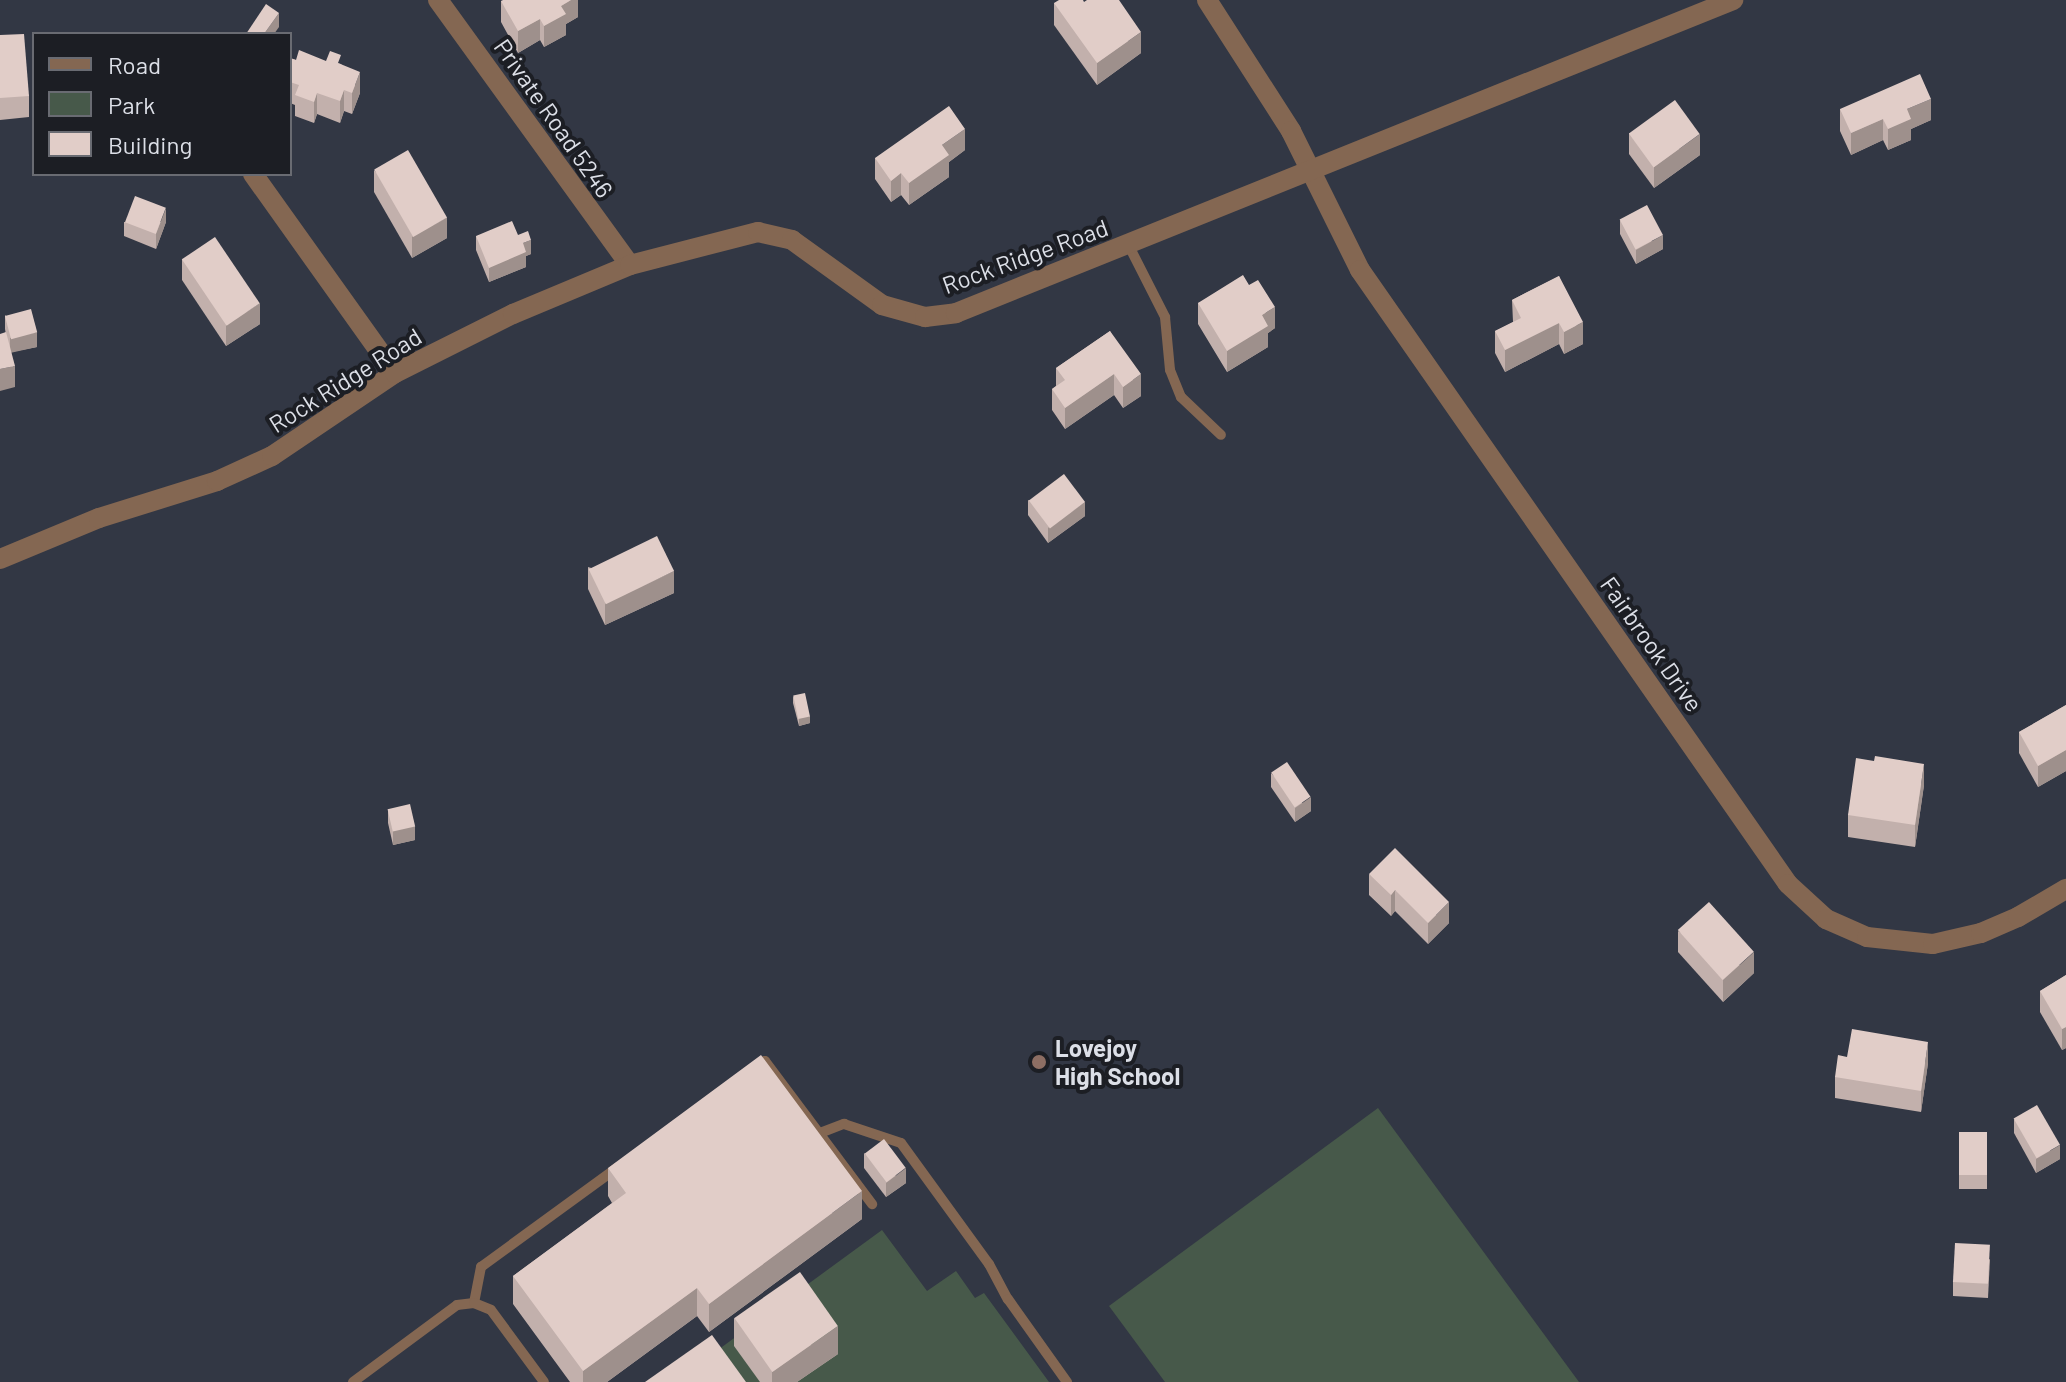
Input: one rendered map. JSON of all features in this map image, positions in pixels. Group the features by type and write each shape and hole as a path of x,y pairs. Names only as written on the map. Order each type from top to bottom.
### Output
{"street":[{"name":"Private Road 5246","path":"438,0 630,265"},
{"name":"Fairbrook Drive","path":"1207,0 1291,131 1360,270 1788,884 1826,919 1867,937 1903,944 1933,944 1981,933 2018,917 2066,889"},
{"name":"Rock Ridge Road","path":"0,559 99,518 217,481 272,456 395,373 513,314 630,265 758,232 792,240 882,305 925,317 956,313 1129,246 1733,0"},
{"path":"254,176 395,373"}],"lane":[{"path":"1129,246 1165,317 1170,370 1181,397 1221,435"},
{"path":"739,1079 765,1061 872,1204"},
{"path":"820,1133 844,1124 901,1143 989,1264 1008,1299 1067,1382"},
{"path":"474,1303 481,1267 623,1164"},
{"path":"353,1382 457,1305 474,1303 491,1310 544,1382"}],"green space":[{"path":"1378,1108 1579,1382 1165,1382 1109,1306"},
{"path":"882,1230 927,1291 956,1271 975,1298 984,1293 1049,1382 674,1382"}],"building":[{"path":"503,0 571,0 561,6 566,14 544,26 540,19 518,31"},
{"path":"1059,0 1119,0 1141,32 1097,63 1054,3"},
{"path":"266,4 279,13 265,32 247,32"},
{"path":"24,34 29,96 0,98 0,35"},
{"path":"299,50 326,61 330,51 341,55 338,63 360,72 352,93 344,90 340,101 317,93 314,102 295,95 299,85 292,83 292,59 296,60"},
{"path":"1920,74 1931,99 1907,109 1911,119 1888,129 1883,119 1851,133 1840,109"},
{"path":"1675,100 1700,134 1654,167 1629,134"},
{"path":"949,106 965,129 942,145 949,155 909,183 901,173 891,181 875,158"},
{"path":"408,150 447,218 413,237 374,170"},
{"path":"135,196 166,208 156,234 125,222"},
{"path":"1647,205 1663,235 1636,250 1620,220"},
{"path":"512,221 518,235 528,231 531,240 523,243 526,252 489,268 476,236"},
{"path":"215,237 260,303 227,326 182,259"},
{"path":"1243,275 1249,285 1258,280 1275,307 1262,315 1268,326 1227,351 1198,303"},
{"path":"1559,276 1583,322 1564,332 1559,323 1505,350 1495,331 1521,318 1512,300"},
{"path":"31,309 37,332 11,339 5,316"},
{"path":"1110,331 1141,374 1123,387 1114,374 1065,408 1052,389 1065,380 1056,368"},
{"path":"6,332 15,366 0,369 0,334"},
{"path":"1064,474 1085,502 1050,528 1029,500"},
{"path":"657,536 674,571 606,604 589,569"},
{"path":"805,693 810,716 798,719 793,695"},
{"path":"2066,705 2066,750 2038,766 2019,732"},
{"path":"1875,756 1924,764 1915,825 1848,815 1856,758 1874,761"},
{"path":"1287,762 1310,797 1295,807 1271,773"},
{"path":"410,804 415,826 393,832 388,809"},
{"path":"1395,848 1449,902 1428,923 1395,890 1391,895 1369,874"},
{"path":"1709,902 1754,952 1723,980 1678,930"},
{"path":"2066,975 2066,1027 2062,1029 2040,991"},
{"path":"1852,1029 1928,1042 1921,1091 1835,1077 1838,1055 1847,1057"},
{"path":"761,1055 862,1191 709,1304 697,1288 583,1371 513,1276 626,1193 608,1168"},
{"path":"2037,1105 2060,1145 2037,1158 2014,1118"},
{"path":"1959,1132 1987,1132 1987,1175 1959,1175"},
{"path":"884,1139 906,1168 886,1182 865,1153"},
{"path":"1955,1243 1990,1245 1988,1284 1953,1282"},
{"path":"800,1272 838,1326 772,1372 734,1318"},
{"path":"712,1335 746,1382 645,1382"}],"place":[{"name":"Lovejoy High School","path":"1039,1062"}]}
